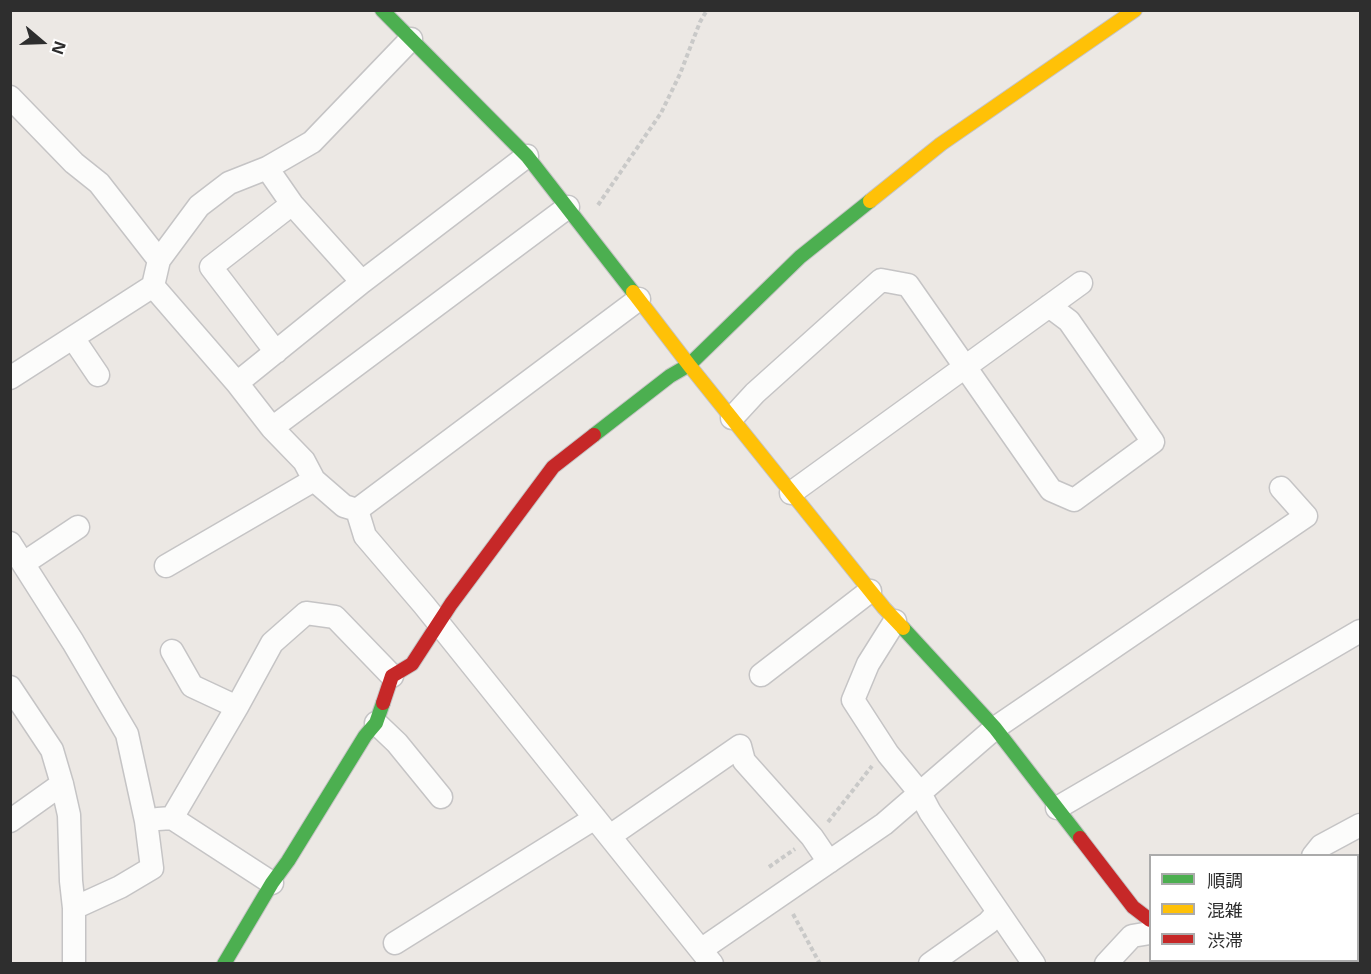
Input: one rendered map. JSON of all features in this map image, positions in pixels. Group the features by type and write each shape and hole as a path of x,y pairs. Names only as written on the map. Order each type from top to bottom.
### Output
{"street":[{"path":"382,10 527,156 689,365 870,591 995,728 1133,907 1149,919"},
{"path":"226,963 272,883 288,861 364,736 376,723 392,676 412,664 437,623 553,467 670,376 689,365 800,257 941,144 1135,10"},
{"path":"10,378 153,286 159,260 199,206 229,183 267,168 312,142 411,39"},
{"path":"10,97 74,163 99,183 159,260"},
{"path":"237,383 362,282 527,156"},
{"path":"267,168 292,204 362,282"},
{"path":"276,352 211,267 292,204"},
{"path":"272,428 575,215"},
{"path":"732,418 755,393 881,280 908,285 1051,490 1074,500 1153,442 1069,321 1049,306"},
{"path":"791,493 1081,283"},
{"path":"153,286 237,383 272,428 304,461 314,480 344,506 357,510"},
{"path":"357,510 639,299"},
{"path":"73,338 98,375"},
{"path":"166,566 314,480"},
{"path":"357,510 365,536 424,605 707,956 783,894 884,824 995,728 1306,516 1281,488"},
{"path":"24,563 78,527"},
{"path":"10,543 73,642 127,734 146,821 152,868 120,887 74,908"},
{"path":"761,675 870,591"},
{"path":"172,818 272,642 306,613 335,617 392,676"},
{"path":"895,621 868,663 853,700 888,754 920,793 930,812 1034,963"},
{"path":"1057,808 1360,631"},
{"path":"172,651 192,686 237,707"},
{"path":"10,687 52,750 62,784 69,815 74,908 74,963"},
{"path":"376,723 397,743 441,797"},
{"path":"610,836 740,746 744,761 812,837 829,862"},
{"path":"10,821 62,784"},
{"path":"146,821 172,818 272,883"},
{"path":"395,943 595,818"},
{"path":"1314,854 1321,846 1360,825"},
{"path":"930,963 988,923 999,912"},
{"path":"1106,963 1132,936 1149,933"}],"path":[{"path":"575,215 594,211 661,113 707,10"},
{"path":"769,867 812,837 826,824 879,757 888,754"},
{"path":"783,894 820,963"}],"traffic: fast":[{"path":"382,10 527,156 633,292"},
{"path":"594,435 670,376 689,365 800,257 870,201"},
{"path":"903,628 995,728 1080,838"},
{"path":"224,964 272,883 365,736 376,723 383,703"}],"traffic: slow":[{"path":"870,201 941,144 1135,10"},
{"path":"633,292 884,608 903,628"}],"traffic: jam":[{"path":"383,703 392,676 412,664 451,604 553,467 594,435"},
{"path":"1080,838 1133,907 1149,919"}]}
